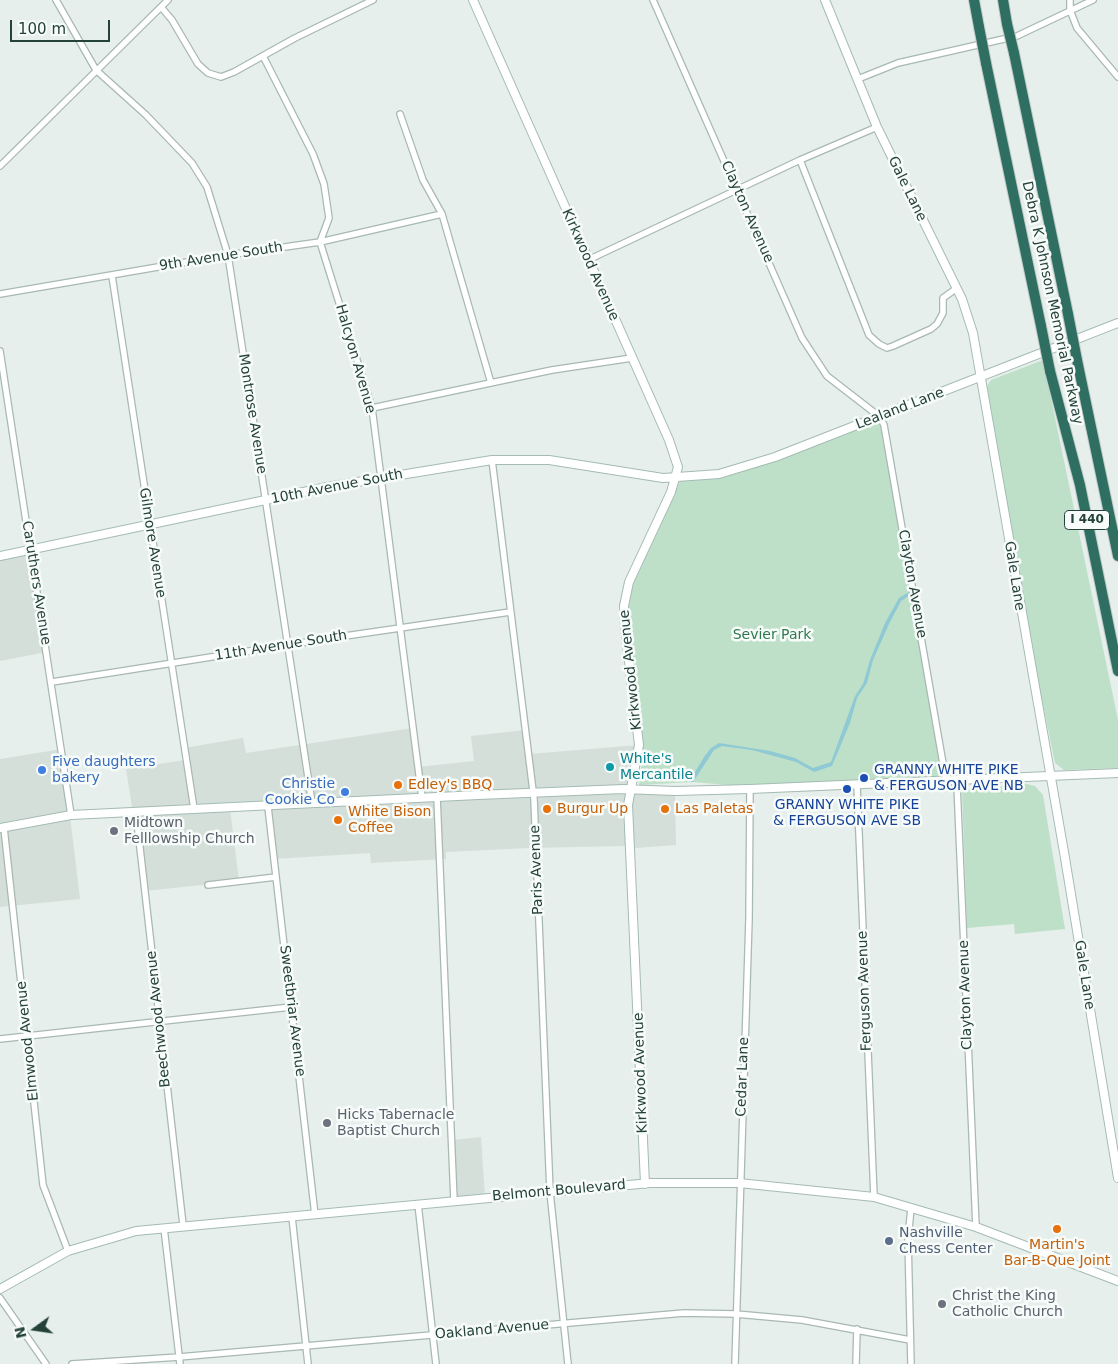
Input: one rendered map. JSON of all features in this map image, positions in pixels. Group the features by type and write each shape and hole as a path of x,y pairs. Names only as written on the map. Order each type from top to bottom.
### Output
{"highway":[{"name":"Debra K Johnson Memorial Parkway","path":"974,0 1050,371 1080,485 1118,671"},
{"name":"Debra K Johnson Memorial Parkway","path":"1004,0 1007,24 1118,556"}],"street":[{"name":"Montrose Avenue","path":"56,0 96,70 146,115 192,163 207,187 228,255 312,803"},
{"path":"0,166 168,0"},
{"path":"161,7 172,20 198,64 208,73 225,76 295,38 373,0"},
{"name":"Kirkwood Avenue","path":"473,0 676,458 677,476 634,570 624,606 639,745 628,805 645,1184"},
{"name":"Clayton Avenue","path":"652,0 738,190 802,338 817,364 841,389 880,418 884,425 945,775 957,785 976,1227"},
{"name":"Gale Lane","path":"825,0 877,127 956,288 973,333 1118,1178"},
{"path":"1070,0 1070,10 1079,32 1118,77"},
{"path":"858,79 898,63 1017,36 1093,0"},
{"path":"263,56 313,154 324,184 329,218 320,242"},
{"path":"400,114 423,180 442,214 491,383"},
{"path":"588,260 800,160 877,127"},
{"path":"800,160 869,335 887,348 924,333 936,324 943,313 943,298 956,288"},
{"name":"9th Avenue South","path":"0,294 228,255 320,242 442,214"},
{"name":"Halcyon Avenue","path":"320,242 372,408 422,798"},
{"name":"Gilmore Avenue","path":"112,276 170,664 194,809"},
{"name":"Lealand Lane","path":"677,476 711,475 740,469 880,418 1118,323"},
{"name":"Caruthers Avenue","path":"0,351 71,815"},
{"path":"372,408 552,370 632,358"},
{"name":"10th Avenue South","path":"0,556 265,500 492,460 549,460 663,478 677,476"},
{"name":"Paris Avenue","path":"492,460 533,793 550,1192 568,1364"},
{"name":"11th Avenue South","path":"52,682 510,612"},
{"path":"2,828 71,815 268,807 312,803 533,793 750,789 1116,773"},
{"name":"Ferguson Avenue","path":"857,785 874,1197"},
{"name":"Cedar Lane","path":"735,1364 749,919 750,789"},
{"path":"437,797 454,1201"},
{"name":"Sweetbriar Avenue","path":"268,807 315,1214"},
{"name":"Beechwood Avenue","path":"136,813 183,1225"},
{"name":"Elmwood Avenue","path":"2,828 28,1036 43,1185 68,1251"},
{"path":"208,885 276,877"},
{"path":"0,1039 291,1007"},
{"name":"Belmont Boulevard","path":"0,1289 68,1251 107,1238 183,1225 292,1217 645,1184 740,1183 874,1197 976,1227 1118,1280"},
{"path":"418,1204 436,1364"},
{"path":"911,1208 908,1239 911,1364"},
{"path":"292,1217 308,1364"},
{"path":"164,1228 179,1361"},
{"path":"0,1298 46,1364"},
{"name":"Oakland Avenue","path":"72,1364 179,1361 306,1347 684,1313 736,1314 802,1320 910,1340"},
{"path":"856,1330 856,1364"}],"shaded area":[{"path":"30,549 47,652 0,661 0,556"},
{"path":"413,728 418,767 474,761 471,736 525,730 529,754 639,745 630,790 675,791 676,845 635,848 625,846 529,848 446,852 446,859 371,863 370,853 274,859 267,807 230,809 239,881 145,891 136,813 133,813 126,769 185,760 184,748 243,738 246,753"},
{"path":"62,749 80,899 0,907 0,759"},
{"path":"481,1137 485,1198 454,1201 451,1140"}],"green space":[{"path":"1043,360 1118,720 1118,768 1064,770 1055,763 1030,641 987,386 991,380"},
{"name":"Sevier Park","path":"881,419 942,776 739,786 693,782 639,785 643,752 627,619 628,603 637,572 680,481 738,473"},
{"path":"1027,784 1035,786 1043,795 1065,929 1015,934 1014,924 967,928 962,790"}],"water":[{"path":"909,592 910,595 901,601 873,660 867,683 857,698 850,723 832,766 814,772 796,762 752,750 722,746 714,750 693,782 689,782 704,757 711,748 719,743 770,751 795,758 813,768 831,762 855,696 863,684 870,660 885,623 899,598"}],"place":[{"name":"White's Mercantile","path":"610,767"},
{"name":"Five daughters bakery","path":"42,770"},
{"name":"GRANNY WHITE PIKE & FERGUSON AVE NB","path":"864,778"},
{"name":"Edley's BBQ","path":"398,785"},
{"name":"GRANNY WHITE PIKE & FERGUSON AVE SB","path":"847,789"},
{"name":"Christie Cookie Co","path":"345,792"},
{"name":"Burgur Up","path":"547,809"},
{"name":"Las Paletas","path":"665,809"},
{"name":"White Bison Coffee","path":"338,820"},
{"name":"Midtown Felllowship Church","path":"114,831"},
{"name":"Hicks Tabernacle Baptist Church","path":"327,1123"},
{"name":"Martin's Bar-B-Que Joint","path":"1057,1229"},
{"name":"Nashville Chess Center","path":"889,1241"},
{"name":"Christ the King Catholic Church","path":"942,1304"}]}
